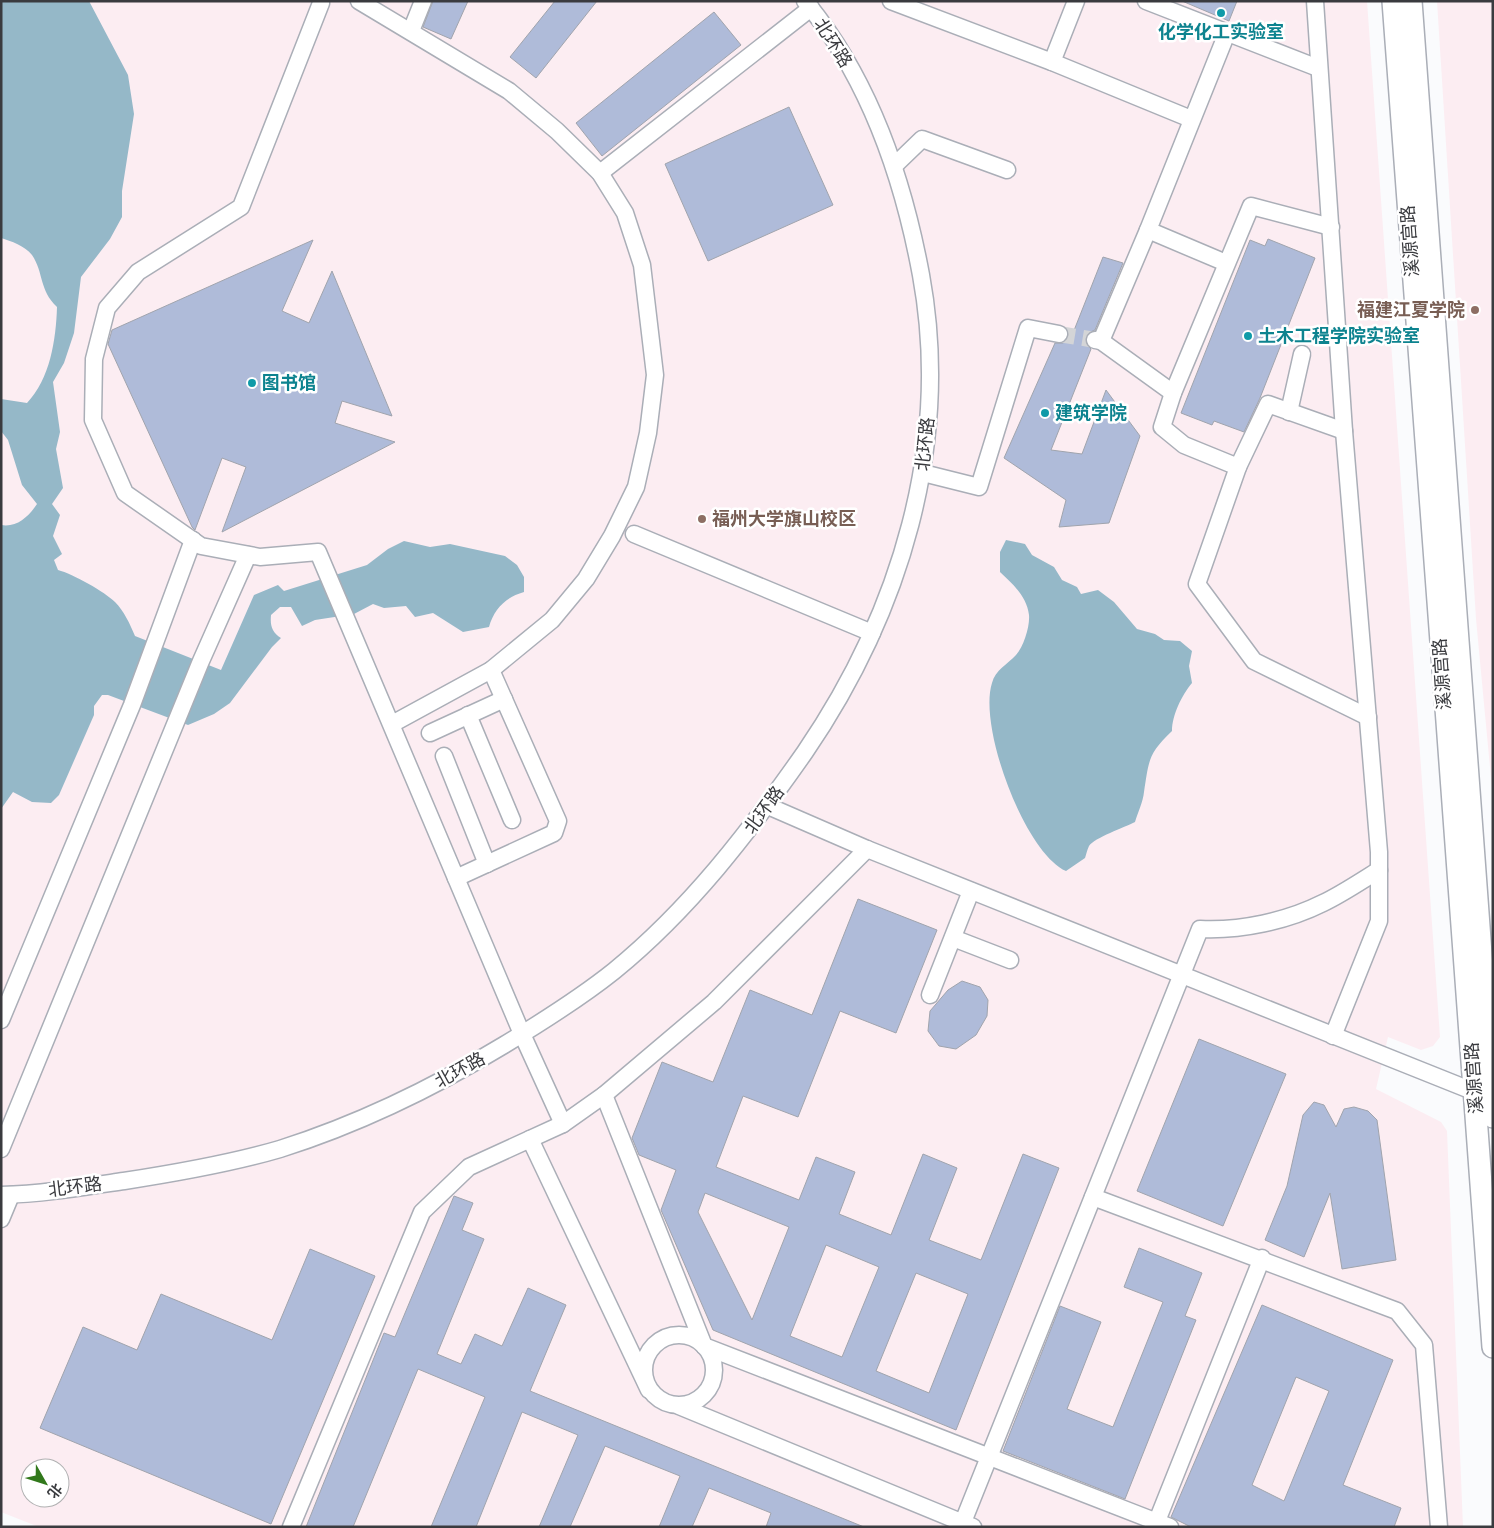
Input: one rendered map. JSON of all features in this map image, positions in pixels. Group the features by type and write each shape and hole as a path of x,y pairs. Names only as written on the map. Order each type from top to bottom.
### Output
{"main road":[{"name":"溪源宫路","path":"1392,1 1444,711 1493,1117"},
{"name":"溪源宫路","path":"1411,1 1483,1031 1475,1092 1485,1132 1493,1347"}],"street":[{"path":"359,1 509,91 557,131 600,173 625,213 642,265 655,375 648,433 636,486 612,536 586,578 552,620 491,670 392,724"},
{"path":"411,31 423,1"},
{"path":"891,1 1052,62 1191,119"},
{"path":"1052,62 1076,1"},
{"path":"1146,1 1318,68"},
{"path":"1315,1 1318,68 1331,227 1344,431 1379,870 1379,921 1333,1036"},
{"path":"325,2 241,207 138,272 107,308 94,359 93,420 126,493 201,546 260,557 318,552 522,1034 563,1124"},
{"path":"600,173 808,5"},
{"name":"北环路","path":"6,1195 151,1177 238,1160 280,1148 365,1118 406,1100 522,1034 580,997 649,939 712,875 768,806 825,722 847,685 872,633 901,562 923,473 928,430 930,341 916,251 894,166 838,45 808,5"},
{"path":"1172,393 1098,340 1148,230 1227,33"},
{"path":"894,166 922,139 1008,170"},
{"path":"1238,467 1184,445 1162,427 1172,393 1251,206 1331,227"},
{"path":"1148,230 1226,263"},
{"path":"923,473 978,487 1028,328 1059,334"},
{"path":"1289,412 1302,354"},
{"path":"1344,431 1268,404 1238,467 1196,584 1254,661 1368,717"},
{"path":"634,534 872,633"},
{"path":"1,1020 132,705 193,540"},
{"path":"1,1149 177,724 201,661 248,555"},
{"path":"456,878 554,833 558,821 491,670"},
{"path":"430,733 504,698"},
{"path":"468,715 512,820"},
{"path":"444,756 487,864"},
{"path":"768,806 867,849 1475,1092"},
{"path":"291,1527 422,1212 469,1167 563,1124 604,1095 714,1002 867,849"},
{"path":"530,1139 649,1390 656,1398 966,1525 988,1458 1200,929 1251,925 1284,918 1323,903 1379,870"},
{"path":"930,995 971,891"},
{"path":"953,938 1010,960"},
{"path":"604,1095 704,1346 988,1458 1163,1524 1262,1258"},
{"path":"1,1219 6,1195"},
{"path":"1092,1197 1262,1258 1397,1310 1424,1345 1439,1527"},
{"path":"649,1390 644,1379 643,1367 646,1356 662,1339 672,1335 684,1335 695,1339 711,1355 714,1366 713,1378 709,1389 696,1401 679,1406"}],"shaded area":[{"name":"福州大学旗山校区","path":"1,1 1367,1 1440,1037 1433,1046 1421,1050 1388,1037 1376,1089 1441,1122 1447,1131 1463,1527 39,1527 1,1512"},
{"name":"福建江夏学院","path":"1437,1 1493,1 1493,799 1476,619"}],"water":[{"path":"1,1 89,1 128,75 134,114 122,191 122,217 110,239 81,277 74,333 64,363 53,382 60,432 56,449 63,488 52,504 60,515 53,536 62,554 54,560 58,570 80,579 110,598 124,614 135,636 221,670 254,595 278,585 284,591 367,565 388,549 404,541 430,547 450,544 505,556 517,565 524,577 524,592 512,597 498,609 489,627 463,632 433,613 415,617 406,606 384,608 373,604 354,614 315,620 302,626 291,607 280,607 271,615 271,622 272,628 281,638 272,647 230,703 214,714 188,725 108,695 102,695 94,706 94,715 59,795 51,803 32,802 13,792 1,809 1,525 17,523 30,513 37,504 22,485 8,440 1,431 1,399 27,403 35,393 41,383 50,358 55,333 57,307 51,301 44,288 32,255 22,246 1,238"},
{"path":"1006,540 1025,544 1032,555 1054,567 1062,580 1077,587 1081,594 1098,590 1114,602 1137,629 1155,634 1164,640 1180,641 1192,651 1189,666 1192,683 1178,706 1172,731 1158,746 1151,758 1143,800 1135,822 1092,843 1085,858 1066,871 1050,859 1035,840 1020,815 998,756 992,728 989,703 992,683 999,671 1019,651 1029,625 1028,608 1025,602 1014,586 1000,572 1000,552"}],"building":[{"path":"433,1 468,1 451,39 423,27"},
{"path":"555,1 597,1 536,78 510,57"},
{"name":"化学化工实验室","path":"1182,1 1237,1 1229,21"},
{"path":"714,12 741,45 602,156 576,123"},
{"path":"789,107 833,205 708,261 665,164"},
{"name":"土木工程学院实验室","path":"1268,239 1315,258 1260,398 1244,432 1214,421 1212,425 1181,413 1250,240 1265,246"},
{"name":"图书馆","path":"313,240 282,311 309,323 332,271 392,416 342,401 335,423 395,442 222,532 246,467 222,458 195,530 108,344 112,330"},
{"name":"建筑学院","path":"1103,257 1123,263 1095,330 1088,333 1085,338 1086,344 1091,349 1051,450 1082,454 1106,390 1140,436 1109,523 1059,527 1066,500 1004,458 1055,343 1063,343 1067,340 1069,331 1073,333"},
{"path":"858,899 937,930 896,1033 840,1011 798,1117 743,1096 716,1167 799,1200 816,1157 855,1172 839,1214 891,1235 923,1154 957,1168 929,1240 981,1260 1023,1154 1059,1168 956,1430 713,1330 661,1210 676,1170 639,1155 632,1138 662,1062 713,1082 750,990 812,1015","holes":["705,1193 789,1227 752,1320 698,1212","826,1245 879,1267 842,1357 790,1336","916,1273 968,1294 929,1393 876,1371"]},
{"path":"962,981 980,987 988,1000 987,1016 976,1035 956,1049 939,1046 928,1031 930,1011 948,990"},
{"path":"1199,1039 1286,1074 1223,1226 1137,1191"},
{"path":"1314,1102 1324,1105 1336,1127 1344,1109 1354,1107 1368,1111 1377,1120 1396,1260 1342,1269 1330,1193 1304,1257 1265,1240 1287,1186 1303,1115"},
{"path":"454,1196 473,1203 462,1230 484,1239 437,1354 461,1364 475,1334 502,1346 528,1288 566,1305 530,1391 864,1527 766,1527 771,1513 709,1488 692,1527 659,1527 680,1476 605,1446 570,1527 539,1527 578,1435 522,1412 476,1527 431,1527 485,1397 418,1369 353,1527 306,1527 384,1333 395,1337"},
{"path":"1139,1248 1202,1273 1185,1316 1196,1320 1125,1499 1003,1451 1060,1306 1101,1322 1067,1409 1113,1427 1163,1302 1124,1287"},
{"path":"310,1249 375,1276 271,1524 40,1428 83,1327 137,1350 161,1294 272,1340"},
{"path":"1262,1305 1393,1360 1343,1485 1401,1508 1394,1527 1191,1527 1171,1517","holes":["1296,1377 1329,1391 1284,1501 1252,1485"]}],"tunnel":[{"path":"1059,334 1095,340"}],"place":[{"name":"化学化工实验室","path":"1221,13"},
{"name":"福建江夏学院","path":"1475,310"},
{"name":"土木工程学院实验室","path":"1248,336"},
{"name":"图书馆","path":"252,383"},
{"name":"建筑学院","path":"1045,413"},
{"name":"福州大学旗山校区","path":"702,519"}]}
